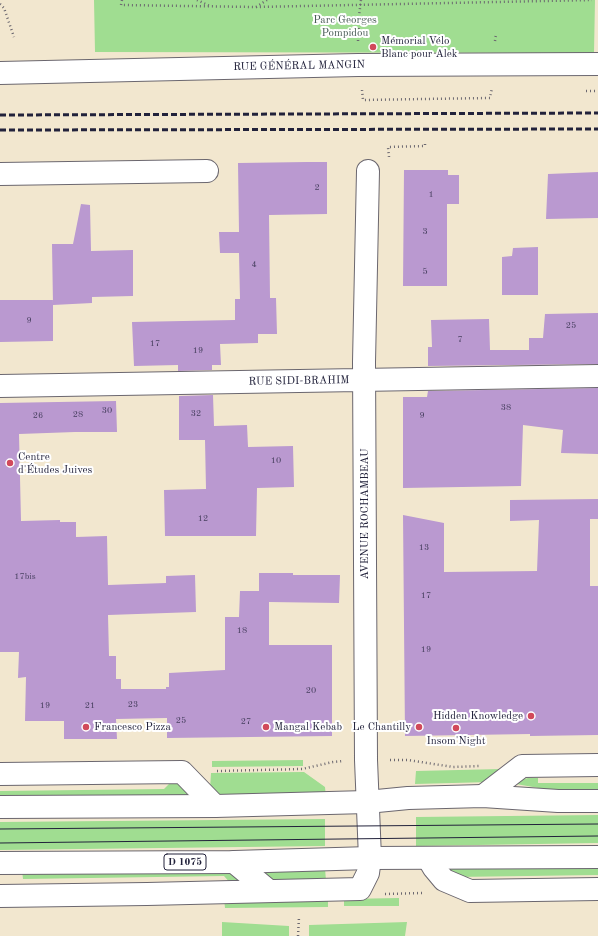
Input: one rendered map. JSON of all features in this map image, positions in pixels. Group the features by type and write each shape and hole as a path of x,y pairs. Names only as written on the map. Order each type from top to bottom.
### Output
{"street":[{"name":"RUE GÉNÉRAL MANGIN","path":"0,73 358,65 598,64"},
{"name":"AVENUE ROCHAMBEAU","path":"360,889 368,873 370,858 366,760 365,380 368,171"},
{"path":"0,174 207,172"},
{"name":"RUE SIDI-BRAHIM","path":"0,386 598,376"},
{"path":"483,796 522,766 598,765"},
{"path":"0,774 182,772 215,806"},
{"path":"0,807 215,806 368,802 408,798 483,796 558,801 598,801"},
{"name":"D 1075","path":"0,863 234,862 370,858 598,857"},
{"path":"428,858 444,880 470,892 598,890"},
{"path":"234,862 269,891"},
{"path":"0,896 360,889"}],"path":[{"path":"122,0 121,4 255,7 592,0"},
{"path":"197,0 212,6"},
{"path":"255,7 267,0"},
{"path":"0,4 4,8 14,37"},
{"path":"363,100 424,101 490,98"},
{"path":"388,158 388,147 425,146 425,141"},
{"path":"408,760 453,767 484,766"},
{"path":"182,772 302,769 334,762"},
{"path":"360,889 376,894 423,893"},
{"path":"298,936 299,917"}],"green space":[{"name":"Parc Georges Pompidou","path":"94,0 595,0 594,53 95,52"},
{"path":"303,760 303,766 212,767 212,761"},
{"path":"501,769 490,782 415,784 416,771"},
{"path":"304,772 325,787 326,797 218,796 210,789 211,773"},
{"path":"538,778 538,783 598,783 598,793 567,793 516,784 520,780"},
{"path":"172,781 193,792 193,798 0,800 0,791 164,789"},
{"path":"598,815 598,843 416,846 416,817"},
{"path":"325,819 325,846 0,850 0,822"},
{"path":"598,866 598,875 455,877 447,870 450,868"},
{"path":"325,868 326,881 284,883 271,879 264,871"},
{"path":"226,869 244,884 232,885 224,876 23,879 22,870"},
{"path":"328,898 328,907 225,908 224,899"},
{"path":"399,898 399,906 344,906 344,899"},
{"path":"222,922 289,926 289,936 222,936"},
{"path":"407,922 405,936 309,936 309,925"}],"building":[{"path":"327,162 327,214 269,215 270,298 276,298 277,334 258,334 258,343 220,344 221,365 212,365 212,370 178,371 178,365 134,366 132,322 235,320 235,299 240,299 239,253 220,253 219,232 239,232 238,163"},
{"path":"404,170 448,170 448,175 459,175 459,204 447,204 447,286 403,286"},
{"path":"598,172 598,218 546,219 548,174"},
{"path":"81,204 90,205 91,251 133,250 133,296 92,297 92,303 53,305 52,244 73,244"},
{"path":"538,247 538,295 502,295 502,257 512,256 513,248"},
{"path":"0,300 53,300 53,341 0,342"},
{"path":"598,313 598,364 428,366 428,347 432,347 431,320 489,319 490,350 529,350 529,338 543,338 545,314"},
{"path":"598,388 598,454 561,453 563,430 523,425 521,486 403,488 403,397 427,397 428,391"},
{"path":"213,395 214,426 247,425 248,447 293,446 294,487 257,488 256,536 165,536 164,490 206,489 205,440 179,440 179,396"},
{"path":"116,401 117,432 19,434 21,521 60,520 60,522 76,522 76,537 107,536 108,585 166,583 166,576 195,575 196,612 108,615 109,656 116,656 116,679 121,679 121,689 166,689 166,687 169,687 169,673 225,670 225,617 239,617 240,591 259,591 259,573 340,575 339,603 269,602 269,645 332,645 332,736 167,738 167,718 116,719 117,739 64,739 64,721 25,721 26,677 18,678 19,652 0,652 0,403"},
{"path":"598,499 598,519 590,519 590,586 598,586 598,735 530,736 530,734 405,736 403,515 444,523 444,572 537,571 539,520 510,521 510,500"}],"tram line":[{"path":"0,829 598,824"},
{"path":"0,843 598,836"}],"railway":[{"path":"0,115 598,113"},
{"path":"0,130 598,129"}],"place":[{"name":"Mémorial Vélo Blanc pour Alek","path":"373,47"},
{"name":"Centre d'Études Juives","path":"10,463"},
{"name":"Hidden Knowledge","path":"531,716"},
{"name":"Francesco Pizza","path":"86,727"},
{"name":"Mangal Kebab","path":"266,727"},
{"name":"Le Chantilly","path":"419,727"},
{"name":"Insom'Night","path":"456,728"}]}
